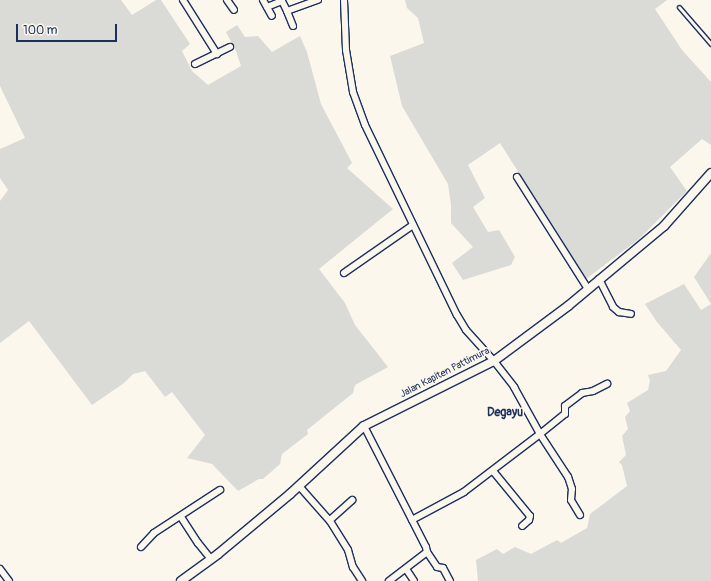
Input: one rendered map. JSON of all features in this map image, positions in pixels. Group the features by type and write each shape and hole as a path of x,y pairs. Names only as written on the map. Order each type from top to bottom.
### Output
{"street":[{"path":"183,0 218,54"},
{"path":"227,0 234,10"},
{"path":"263,0 272,16"},
{"path":"287,11 318,0"},
{"path":"344,0 346,50 354,92 365,125 466,330 514,386 540,434 568,477 572,489 571,500 580,515"},
{"path":"267,7 282,1 293,26"},
{"path":"195,64 230,48"},
{"name":"Jalan Kapiten Pattimura","path":"181,581 298,486 364,426 494,361 588,289 664,226 711,173"},
{"path":"517,177 588,289"},
{"path":"344,273 413,225"},
{"path":"599,279 617,310 631,314"},
{"path":"412,520 464,492 565,414 565,406 582,393 593,391 607,384"},
{"path":"364,426 425,544 427,552 436,565 443,568 450,581"},
{"path":"493,470 530,516 529,520 522,526"},
{"path":"298,486 330,520 348,550 353,567 362,581"},
{"path":"141,547 154,533 181,517 220,490"},
{"path":"330,520 352,500"},
{"path":"181,517 198,543 211,558"},
{"path":"389,581 427,552"},
{"path":"0,569 9,581"},
{"path":"406,569 414,581"}],"lane":[{"path":"679,7 711,44"}],"shaded area":[{"path":"0,0 121,0 132,15 156,0 161,0 190,44 182,51 192,71 208,85 241,66 236,51 226,32 237,25 245,37 258,36 272,52 300,36 307,52 321,104 352,163 347,168 393,209 319,269 345,303 355,325 388,367 355,385 353,393 307,430 308,434 282,454 280,464 263,479 259,479 238,491 212,464 187,458 205,435 172,392 165,397 145,371 133,374 124,383 92,405 29,321 0,343 0,201 8,190 0,178 0,149 25,138 0,86"},
{"path":"405,0 667,0 655,9 682,50 711,82 711,145 702,139 670,167 687,191 639,239 586,279 500,143 468,165 485,198 473,207 488,232 499,230 515,257 511,265 463,280 452,263 473,247 451,223 451,205 448,184 402,106 390,56 424,43 418,18 407,8"},
{"path":"711,253 711,304 694,277"},
{"path":"684,284 701,310 711,304 711,581 478,581 476,560 497,549 503,554 515,547 531,554 557,540 561,543 587,528 590,514 627,486 622,465 619,462 626,455 622,436 628,429 625,417 630,411 627,403 648,390 650,381 648,375 666,371 681,350 657,322 645,304"}],"district":[{"name":"Degayu","path":"505,413"}]}
